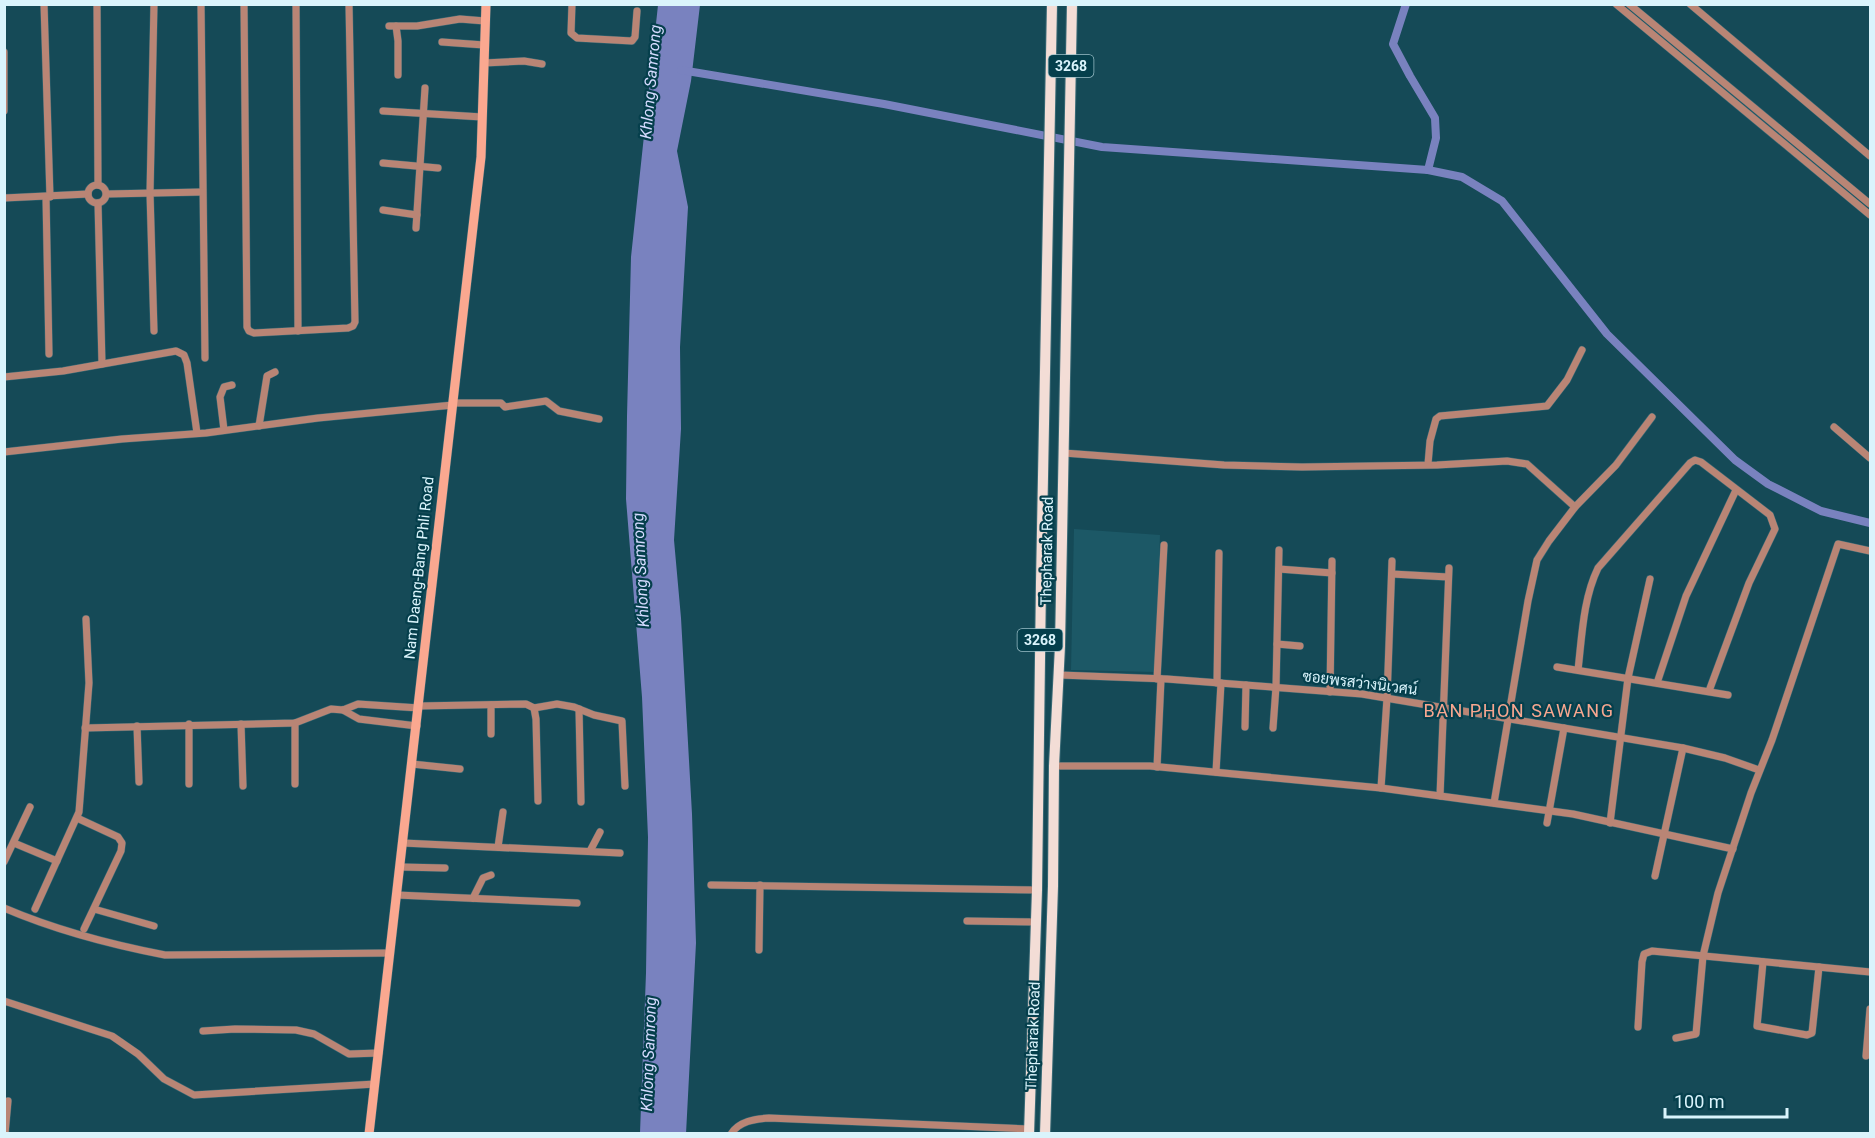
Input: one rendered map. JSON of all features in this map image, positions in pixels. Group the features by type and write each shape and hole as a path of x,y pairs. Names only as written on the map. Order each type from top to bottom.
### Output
{"main road":[{"name":"Nam Daeng-Bang Phli Road","path":"369,1134 481,157 486,4"},
{"name":"Thepharak Road","path":"1029,1131 1037,890 1052,4"},
{"name":"Thepharak Road","path":"1045,1134 1053,886 1054,766 1060,675 1072,4"}],"street":[{"path":"44,4 49,354"},
{"path":"97,4 98,184"},
{"path":"154,4 150,193 154,331"},
{"path":"201,4 205,358"},
{"path":"244,4 247,327 254,333 348,328 356,322 349,4"},
{"path":"296,4 298,331"},
{"path":"572,4 570,27 571,33 577,38 632,41 635,37 638,11"},
{"path":"1616,4 1684,55 1870,204"},
{"path":"1629,4 1806,162 1870,215"},
{"path":"1690,4 1870,156"},
{"path":"398,75 398,41 392,26 417,26 460,19 485,21"},
{"path":"442,42 484,45"},
{"path":"4,52 4,111"},
{"path":"484,63 524,61 542,64"},
{"path":"416,228 425,88"},
{"path":"382,111 482,117"},
{"path":"1806,162 1811,155"},
{"path":"383,163 438,168"},
{"path":"98,184 105,188 107,194 105,200 99,203 91,201 88,194 92,186 98,184"},
{"path":"107,194 202,192"},
{"path":"4,198 88,194"},
{"path":"99,203 102,364"},
{"path":"384,210 417,215"},
{"path":"1428,464 1430,441 1436,419 1440,416 1547,406 1567,380 1582,350"},
{"path":"4,377 63,371 176,351 184,355 188,363 197,433"},
{"path":"259,426 264,384 267,376 275,372"},
{"path":"224,430 220,397 224,387 232,385"},
{"path":"4,452 453,404 501,403 505,407 546,401 559,411 599,419"},
{"path":"1494,803 1537,560 1575,507 1616,465 1652,417"},
{"path":"1834,427 1870,458"},
{"path":"1064,453 1224,465 1302,467 1507,461 1527,464 1575,507"},
{"path":"1578,670 1586,603 1598,568 1695,460 1701,462 1770,515 1775,529 1749,583 1709,692"},
{"path":"1657,683 1686,596 1736,490"},
{"path":"1676,1038 1696,1034 1702,956 1718,893 1838,544 1870,551"},
{"path":"1157,767 1164,545"},
{"path":"1273,728 1279,549"},
{"path":"1216,772 1219,553"},
{"path":"1330,692 1332,561"},
{"path":"1381,788 1392,561"},
{"path":"1440,796 1449,568"},
{"path":"1279,569 1332,573"},
{"path":"1392,574 1448,577"},
{"path":"1610,823 1628,678 1650,579"},
{"path":"34,909 79,812 89,683 86,619"},
{"path":"1277,644 1300,646"},
{"path":"1557,667 1728,695"},
{"name":"ซอยพรสว่างนิเวศน์","path":"1060,675 1276,687 1387,698 1683,748 1725,758 1759,770"},
{"path":"1245,727 1246,685"},
{"path":"343,710 358,704 419,707 526,704 534,708 557,704 579,709 622,721 625,786"},
{"path":"491,705 491,734"},
{"path":"534,708 538,801"},
{"path":"85,728 295,723 331,709 343,710 359,719 417,726"},
{"path":"579,709 581,802"},
{"path":"295,723 295,784"},
{"path":"189,724 189,784"},
{"path":"241,724 243,786"},
{"path":"137,726 139,782"},
{"path":"1547,823 1564,728"},
{"path":"1655,876 1683,748"},
{"path":"412,764 460,769"},
{"path":"1054,766 1157,767 1381,788 1550,811 1733,849"},
{"path":"4,862 30,807"},
{"path":"498,847 503,812"},
{"path":"77,818 118,837 122,843 121,851 84,929"},
{"path":"590,851 600,832"},
{"path":"14,843 57,861"},
{"path":"403,843 620,853"},
{"path":"400,867 445,868"},
{"path":"473,898 483,878 490,875"},
{"path":"711,885 1037,890"},
{"path":"759,950 760,885"},
{"path":"397,895 577,903"},
{"path":"4,908 30,919 143,951 165,955 390,953"},
{"path":"94,909 154,926"},
{"path":"967,921 1036,922"},
{"path":"1638,1027 1644,954 1652,951 1870,972"},
{"path":"1762,962 1757,1026 1808,1035 1812,1033 1819,967"},
{"path":"4,1001 112,1036 138,1054 164,1079 194,1095 375,1084"},
{"path":"1866,1056 1870,1009"},
{"path":"203,1031 296,1030 314,1034 349,1054 380,1053"},
{"path":"4,1134 8,1101"},
{"path":"731,1134 734,1129 750,1120 769,1118 1029,1131"}],"shaded area":[{"path":"1074,529 1160,535 1155,672 1071,670"}],"water":[{"name":"Khlong Samrong","path":"658,5 700,5 691,81 677,151 688,207 680,347 681,429 674,540 681,618 692,814 696,943 686,1134 640,1133 648,837 642,697 626,499 627,416 631,257"}],"waterway":[{"path":"1406,4 1393,44 1435,118 1436,138 1428,170"},
{"path":"681,70 884,104 1102,147 1428,170 1462,177 1502,201 1607,334 1735,460 1768,484 1821,511 1870,523"}],"district":[{"name":"BAN PHON SAWANG","path":"1519,711"}]}
